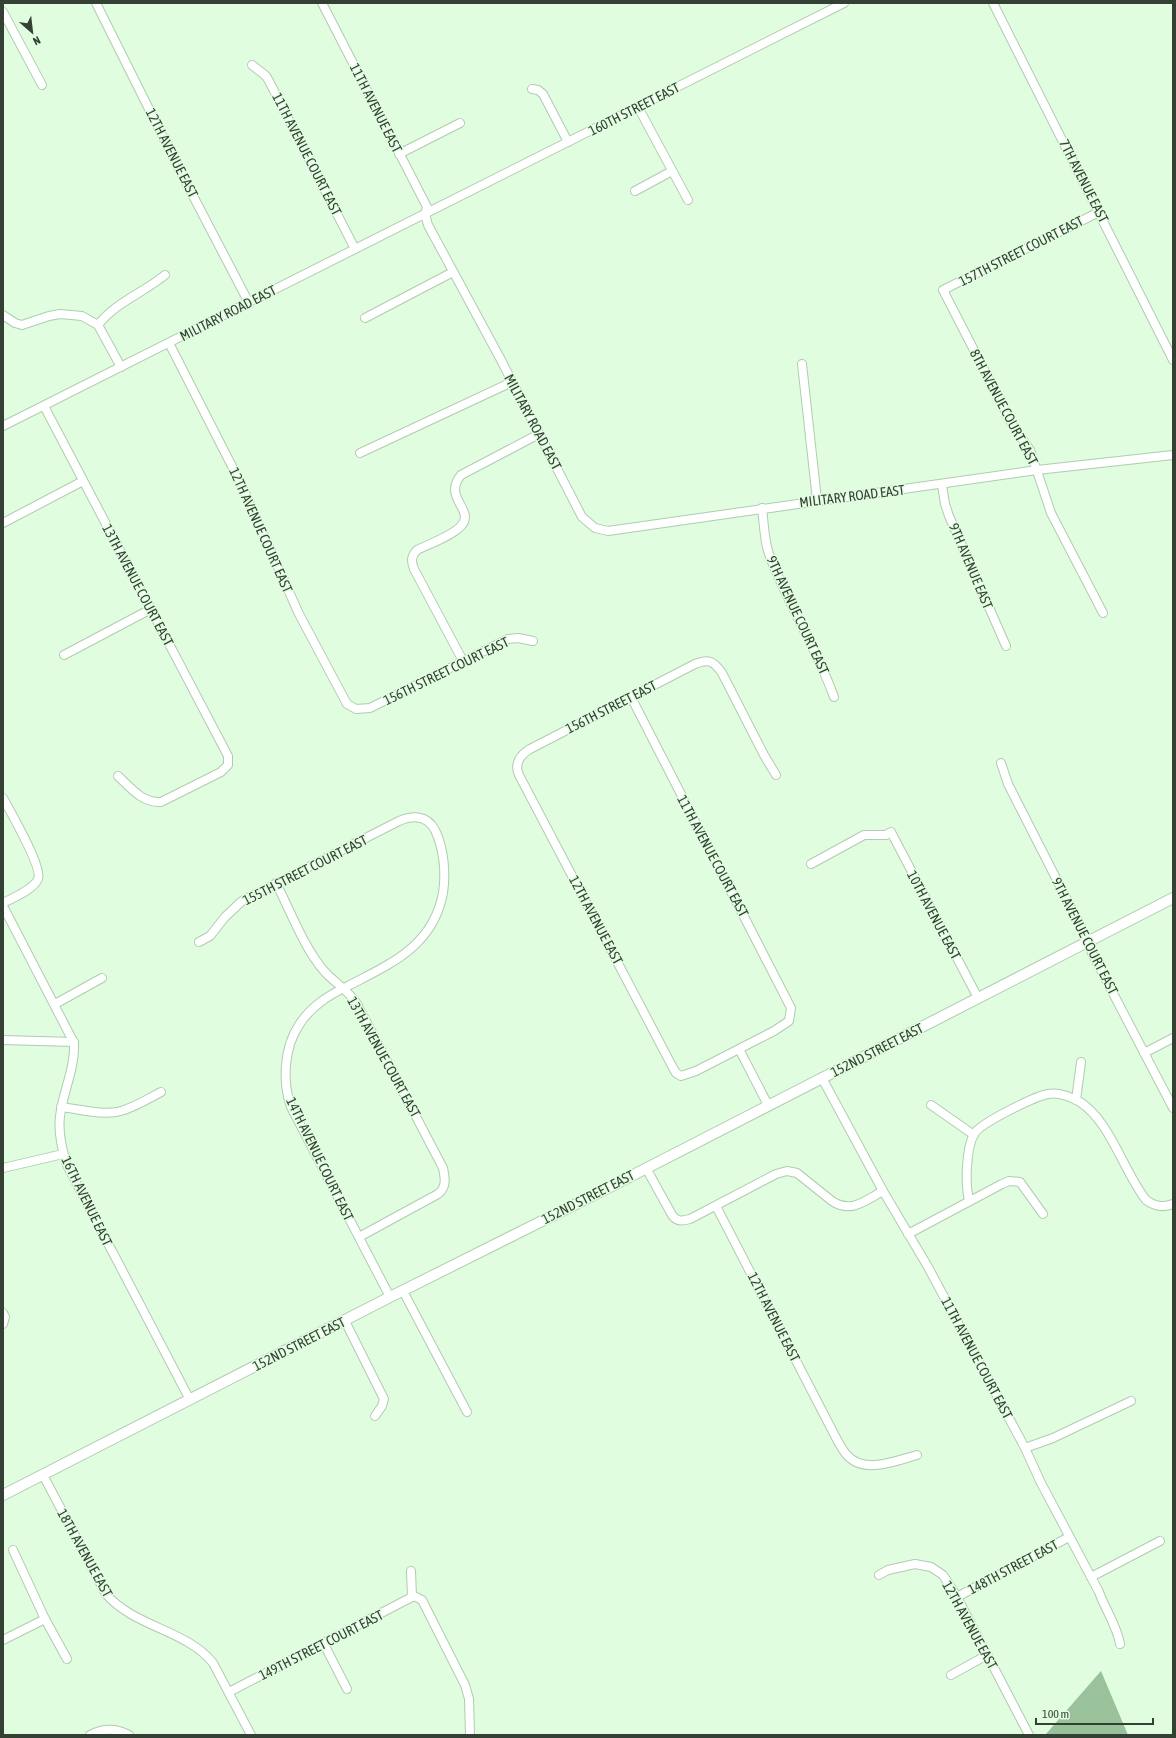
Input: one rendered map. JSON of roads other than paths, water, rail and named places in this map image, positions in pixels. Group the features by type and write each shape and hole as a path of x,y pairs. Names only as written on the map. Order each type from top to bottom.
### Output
{"main road":[{"name":"152ND STREET EAST","path":"3,1495 1173,898"}],"street":[{"name":"12TH AVENUE EAST","path":"96,3 178,167 249,303"},
{"name":"11TH AVENUE EAST","path":"322,3 427,207 425,214"},
{"name":"160TH STREET EAST","path":"425,214 844,3"},
{"name":"7TH AVENUE EAST","path":"993,3 1173,360"},
{"path":"3,12 42,85"},
{"name":"11TH AVENUE COURT EAST","path":"252,65 266,76 269,81 355,249"},
{"path":"532,90 538,90 543,94 568,142"},
{"path":"638,107 688,200"},
{"path":"399,154 460,123"},
{"path":"635,190 672,171"},
{"name":"157TH STREET COURT EAST","path":"943,290 1099,212"},
{"name":"MILITARY ROAD EAST","path":"3,426 425,214 428,225 582,517 591,526 599,530 608,531 817,500 942,485 1037,470 1173,455"},
{"path":"365,318 453,272"},
{"path":"98,325 123,301 151,286 165,275"},
{"name":"8TH AVENUE COURT EAST","path":"943,290 1012,424 1030,450 1051,513 1103,612"},
{"path":"3,315 15,323 22,325 60,314 82,316 98,325 121,367"},
{"name":"12TH AVENUE COURT EAST","path":"169,343 240,482 298,614 347,704 360,710"},
{"path":"802,364 817,500"},
{"path":"360,453 512,382"},
{"name":"13TH AVENUE COURT EAST","path":"44,406 228,756 228,765 221,772 161,802 150,801 143,798 118,776"},
{"path":"463,661 414,569 412,563 413,554 417,550 457,530 464,523 465,514 455,493 454,484 461,475 539,434"},
{"path":"3,523 83,481"},
{"name":"9TH AVENUE EAST","path":"942,485 949,516 1006,646"},
{"name":"9TH AVENUE COURT EAST","path":"762,508 769,553 796,617 818,656 834,697"},
{"path":"64,655 151,609"},
{"name":"156TH STREET COURT EAST","path":"360,710 370,708 508,639 518,638 533,642"},
{"name":"156TH STREET EAST","path":"518,763 521,755 530,749 695,664 705,661 711,662 718,667 722,673 764,755 776,775"},
{"name":"11TH AVENUE COURT EAST","path":"631,697 791,1008 789,1021 781,1027 738,1049"},
{"name":"12TH AVENUE EAST","path":"518,763 519,776 672,1066 680,1075 685,1075 696,1071 738,1049"},
{"name":"9TH AVENUE COURT EAST","path":"1001,763 1008,784 1088,941 1092,954 1144,1053 1170,1095 1173,1108"},
{"path":"3,798 39,872 39,877 34,885 3,905"},
{"name":"155TH STREET COURT EAST","path":"199,942 210,936 225,917 242,901 399,821 413,816 422,818"},
{"name":"14TH AVENUE COURT EAST","path":"390,1297 291,1106 287,1092 286,1073 289,1046 300,1024 318,1003 343,988 385,967 407,953 423,937 436,916 444,888 443,862 435,830 422,818"},
{"name":"10TH AVENUE EAST","path":"811,864 864,835 886,835 891,832 978,998"},
{"name":"13TH AVENUE COURT EAST","path":"276,884 310,949 324,970 352,996 357,1004 439,1158 445,1176 444,1187 438,1194 359,1237"},
{"name":"16TH AVENUE EAST","path":"3,905 74,1042 74,1064 61,1107 60,1138 63,1154 74,1180 190,1400"},
{"path":"55,1004 102,978"},
{"path":"1144,1053 1173,1038"},
{"path":"3,1040 74,1042"},
{"path":"738,1049 768,1105"},
{"path":"1076,1100 1082,1062"},
{"name":"11TH AVENUE COURT EAST","path":"822,1078 883,1191 928,1266 1025,1448 1069,1537 1091,1577 1116,1630 1120,1644"},
{"path":"61,1107 102,1112 121,1111 161,1092"},
{"path":"969,1200 967,1190 969,1157 974,1135 989,1122 1033,1099 1048,1094 1062,1094 1076,1100 1096,1117 1146,1200 1155,1206 1173,1204"},
{"path":"930,1106 974,1135"},
{"path":"3,1168 63,1154"},
{"path":"646,1168 675,1219 682,1222 716,1206 776,1174 787,1171 796,1173 832,1201 845,1207 851,1207 859,1204 883,1191"},
{"path":"908,1234 969,1200 1009,1181 1020,1182 1043,1214"},
{"name":"12TH AVENUE EAST","path":"716,1206 833,1432 847,1455 856,1462 873,1466 917,1456"},
{"path":"403,1291 467,1412"},
{"path":"344,1321 384,1398 382,1406 375,1416"},
{"path":"1025,1448 1053,1438 1131,1401"},
{"name":"18TH AVENUE EAST","path":"43,1475 98,1581 115,1604 126,1612 193,1645 207,1655 229,1692 251,1735"},
{"name":"148TH STREET EAST","path":"957,1597 1069,1537"},
{"path":"1091,1577 1160,1541"},
{"path":"13,1550 44,1619 67,1659"},
{"name":"12TH AVENUE EAST","path":"879,1575 888,1570 915,1564 926,1565 942,1575 957,1597 1029,1735"},
{"path":"411,1571 412,1597 414,1596 422,1600 465,1685 469,1699 470,1735"},
{"name":"149TH STREET COURT EAST","path":"229,1692 412,1597"},
{"path":"3,1640 44,1619"},
{"path":"324,1644 347,1689"},
{"path":"951,1674 987,1655"},
{"path":"90,1735 98,1731 109,1729 129,1735"}]}
